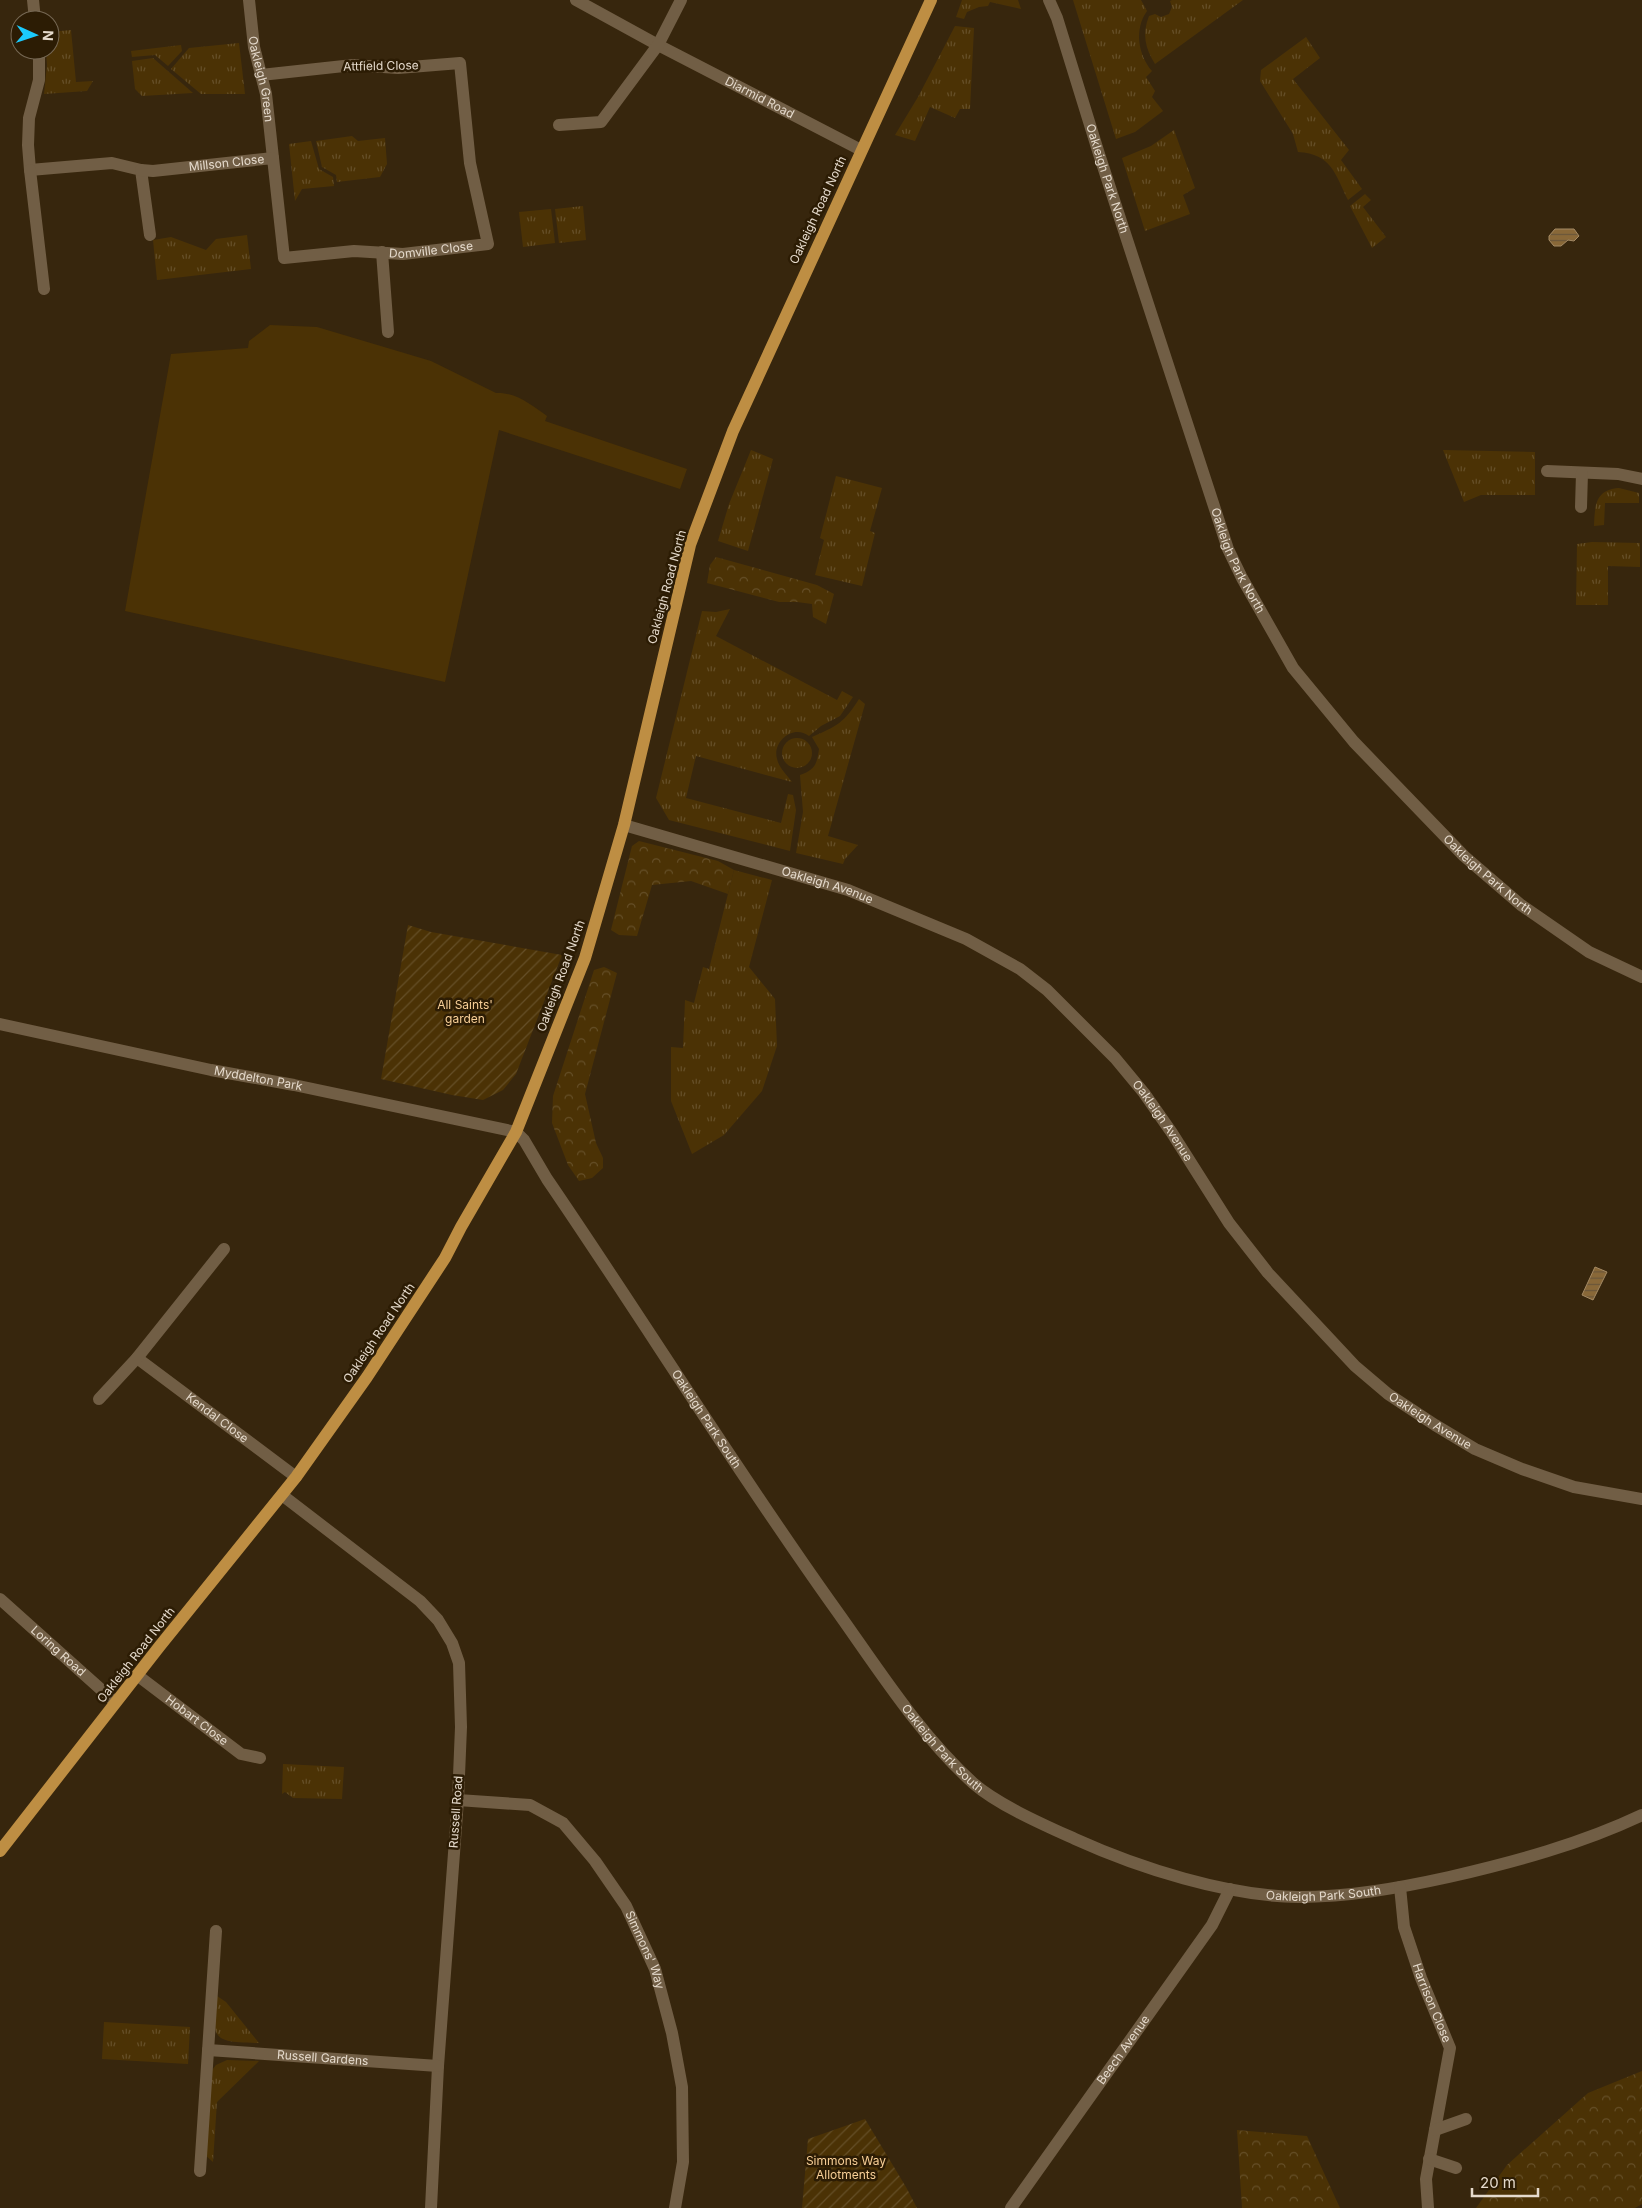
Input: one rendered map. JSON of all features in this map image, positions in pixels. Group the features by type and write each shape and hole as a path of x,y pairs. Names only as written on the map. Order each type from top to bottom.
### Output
{"main road":[{"name":"Oakleigh Road North","path":"0,1851 137,1675 296,1478 367,1377 445,1258 460,1227 516,1132 585,958 624,825 690,545 733,430 931,0"}],"street":[{"name":"Oakleigh Green","path":"249,0 254,46 266,94 273,158"},
{"name":"Diarmid Road","path":"576,0 658,45 861,150"},
{"path":"559,125 601,122 658,45 681,0"},
{"name":"Oakleigh Park North","path":"1049,0 1057,18 1099,154 1228,549 1242,578 1293,668 1354,742 1464,856 1521,905 1589,952 1642,977"},
{"path":"39,60 39,80 29,118 30,170 44,289"},
{"name":"Attfield Close","path":"261,75 354,65 398,68 460,63 470,163"},
{"name":"Millson Close","path":"30,170 112,164 153,172 273,158 284,258"},
{"name":"Domville Close","path":"284,258 354,251 403,254 488,244 470,163"},
{"path":"141,170 150,235"},
{"name":"Domville Close","path":"382,252 388,332"},
{"path":"1547,471 1618,474 1642,479"},
{"path":"1581,507 1582,473"},
{"name":"Oakleigh Avenue","path":"624,825 848,890 966,939 1020,969 1047,990 1115,1058 1144,1093 1229,1222 1268,1273 1355,1366 1388,1394 1475,1449 1522,1469 1574,1487 1642,1499"},
{"name":"Myddelton Park","path":"0,1024 211,1070 294,1085 516,1132"},
{"name":"Oakleigh Park South","path":"516,1132 524,1140 547,1179 803,1564 904,1704 944,1755 976,1786 1052,1828 1102,1851 1169,1874 1230,1889 1295,1897 1343,1896 1400,1888 1499,1866 1609,1830 1642,1815"},
{"path":"99,1399 138,1358 224,1249"},
{"name":"Kendal Close","path":"138,1358 296,1478"},
{"name":"Russell Road","path":"282,1495 420,1601 438,1620 452,1643 459,1663 461,1727 458,1800 438,2066 431,2208"},
{"name":"Loring Road","path":"0,1599 116,1702"},
{"name":"Hobart Close","path":"137,1675 241,1754 260,1758"},
{"name":"Simmons' Way","path":"458,1800 530,1804 563,1823 595,1861 626,1906 655,1969 672,2033 682,2087 683,2162 675,2208"},
{"name":"Harrison Close","path":"1400,1888 1404,1927 1421,1978 1450,2048 1426,2179 1428,2208"},
{"name":"Beech Avenue","path":"1011,2208 1212,1925 1230,1889"},
{"path":"200,2171 216,1931"},
{"name":"Russell Gardens","path":"208,2050 438,2066"},
{"path":"1435,2130 1466,2119"},
{"path":"1430,2159 1456,2168"}],"green space":[{"path":"962,0 1018,0 1021,9 990,2 988,6 979,7 967,12 964,19 956,17"},
{"path":"1073,0 1141,0 1147,11 1140,26 1139,42 1143,57 1152,71 1146,77 1155,91 1152,97 1163,111 1135,132 1116,139"},
{"path":"1243,0 1155,64 1146,41 1147,23 1149,16 1155,14 1161,17 1169,14 1172,7 1170,1"},
{"path":"955,26 974,28 970,109 960,109 955,118 930,107 915,141 895,135 918,97"},
{"path":"71,30 76,82 93,81 87,91 44,94 47,60 60,60 60,31"},
{"path":"1306,37 1320,58 1293,79 1349,150 1341,160 1362,189 1348,200 1331,167 1325,161 1309,154 1298,152 1293,134 1260,81 1261,70"},
{"path":"239,43 245,94 201,94 171,69 189,48"},
{"path":"181,45 182,51 168,66 155,55 132,57 131,51"},
{"path":"153,58 193,93 142,96 135,89 132,61"},
{"path":"1174,130 1195,188 1183,195 1190,214 1145,231 1122,158 1151,146"},
{"path":"352,136 358,141 385,138 387,164 380,177 337,182 336,175 322,167 316,141"},
{"path":"311,141 319,169 333,177 334,186 302,189 295,201 289,144"},
{"path":"1365,194 1371,200 1363,207 1386,237 1372,248 1350,206"},
{"path":"583,206 586,240 559,243 555,209"},
{"path":"551,209 555,243 523,247 519,212"},
{"path":"247,235 251,269 157,280 153,240 171,237 206,250 216,239"},
{"path":"270,325 317,327 431,361 496,393 503,393 523,400 547,416 545,421 687,469 680,489 499,430 445,682 125,611 171,354 248,348 249,341"},
{"path":"751,450 773,459 748,551 718,541 729,504"},
{"path":"1443,450 1535,452 1535,495 1481,495 1464,502"},
{"path":"836,476 882,488 870,531 875,533 862,586 815,575 824,540 820,538"},
{"path":"1619,488 1639,493 1639,503 1605,503 1604,525 1594,526 1596,505 1601,495 1611,489"},
{"path":"1592,542 1640,543 1640,567 1608,566 1608,605 1576,605 1577,544"},
{"path":"716,557 817,585 834,594 826,624 813,617 812,604 779,602 707,583 710,565"},
{"path":"730,609 716,636 837,700 842,691 853,697 840,716 821,726 809,736 797,732 785,737 781,741 776,753 777,759 781,768 792,782 696,756 686,798 781,823 788,794 793,795 796,810 790,851 669,820 656,798 702,611 716,612"},
{"path":"859,699 865,704 828,836 858,845 845,859 843,864 796,853 803,812 800,775 812,769 819,749 812,737 828,730 844,719"},
{"path":"797,738 808,742 812,753 808,764 797,768 786,764 782,753 786,742"},
{"path":"639,841 718,861 734,870 728,894 691,881 652,885 637,936 619,935 611,930 632,846"},
{"path":"734,870 772,880 749,967 775,999 777,1046 762,1091 724,1135 692,1154 671,1101 671,1047 683,1048 685,1000 694,1003 703,967 709,969"},
{"name":"All Saints' garden","path":"408,925 431,932 562,955 516,1074 503,1090 483,1100 381,1079"},
{"path":"604,967 617,973 585,1094 596,1143 603,1158 603,1168 592,1178 579,1181 568,1165 552,1123 553,1096 594,970"},
{"path":"283,1764 344,1767 342,1799 293,1798 285,1792 282,1794"},
{"path":"214,1994 226,2002 259,2043 232,2041 223,2039 218,2035 214,2021"},
{"path":"104,2022 190,2027 188,2064 102,2059"},
{"path":"227,2060 259,2061 217,2102 213,2162 204,2154 209,2074 216,2065"},
{"path":"1642,2071 1642,2204 1635,2208 1476,2208 1507,2165 1588,2093"},
{"name":"Simmons Way Allotments","path":"865,2119 917,2208 802,2208 808,2139"},
{"path":"1237,2130 1307,2136 1340,2208 1242,2208"}],"shaded area":[{"path":"1555,229 1574,229 1579,236 1574,241 1568,240 1561,246 1554,246 1549,240 1549,236"},
{"path":"1595,1267 1607,1272 1593,1300 1582,1295"}]}
